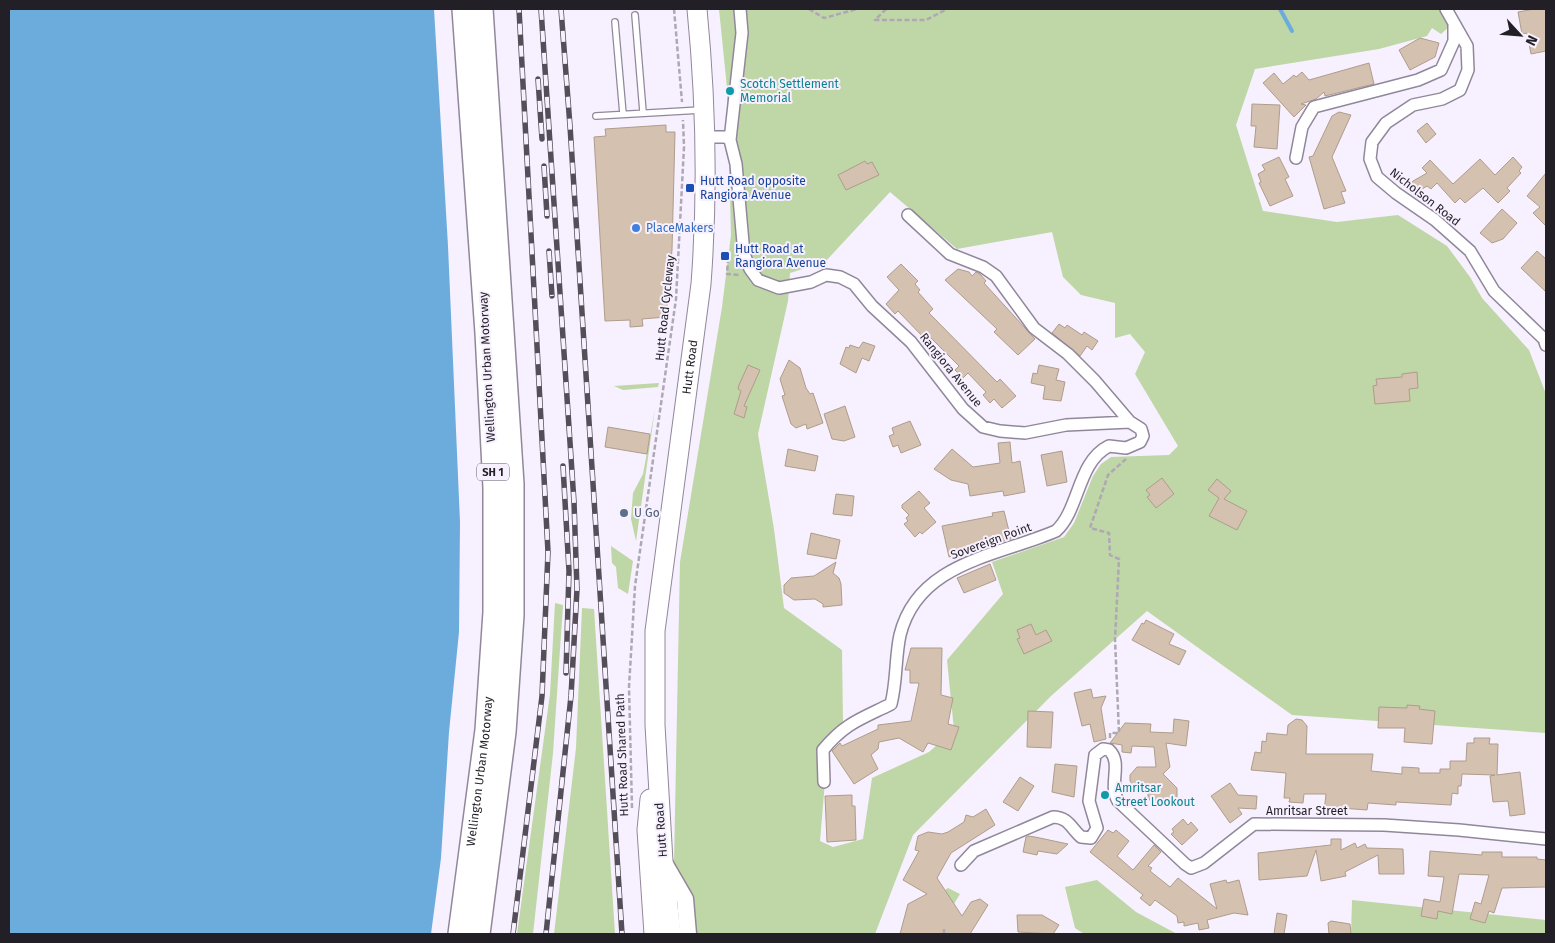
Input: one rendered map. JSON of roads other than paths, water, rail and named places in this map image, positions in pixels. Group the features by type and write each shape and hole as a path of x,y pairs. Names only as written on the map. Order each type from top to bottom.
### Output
{"highway":[{"name":"Wellington Urban Motorway","path":"459,934 486,730 494,612 494,488 471,104 463,9"},
{"name":"Wellington Urban Motorway","path":"479,934 505,732 513,615 513,484 482,9"}],"main road":[{"name":"Hutt Road","path":"671,934 663,861 655,725 655,632 701,284 705,219 706,137 697,9"},
{"name":"Hutt Road","path":"654,934 647,830 655,725"},
{"path":"654,934 663,861"},
{"path":"663,861 685,898 688,934"}],"street":[{"path":"706,137 726,137 730,140 742,33 740,9"},
{"name":"Nicholson Road","path":"1446,9 1467,46 1468,70 1460,90 1442,100 1412,105 1386,123 1372,142 1370,159 1377,177 1396,193 1435,220 1470,251 1494,291 1544,339 1546,345"},
{"path":"1296,158 1302,127 1314,107 1418,80 1441,70 1454,41 1454,24"},
{"name":"Rangiora Avenue","path":"730,140 736,164 744,254 750,269 758,280 779,288 811,282 826,275 840,277 854,284 872,306 911,342 963,409 983,427 1000,431 1025,433 1066,425 1130,422"},
{"path":"908,215 950,254 983,267 996,276 1034,328 1068,354 1095,380 1130,422"},
{"name":"Sovereign Point","path":"824,782 822,750 843,728 891,704 901,634 912,608 926,588 946,573 972,560 1056,531 1065,523 1093,458 1109,446 1135,446 1140,442 1143,436 1141,429 1130,422"},
{"name":"Amritsar Street","path":"961,865 974,851 1053,817 1068,822 1080,837 1091,838 1097,828 1089,801 1094,760 1097,752 1103,749 1112,752 1115,758 1113,790 1118,801 1191,868 1204,863 1231,840 1254,824 1384,825 1459,830 1546,840"}],"lane":[{"path":"635,15 643,112"},
{"path":"615,22 623,114"},
{"path":"596,116 705,110"}],"water":[{"path":"9,9 434,9 448,246 460,522 459,632 449,732 441,858 431,934 9,934"}],"waterway":[{"path":"1280,9 1292,31"}],"railway":[{"path":"513,934 542,696 548,552 519,9"},
{"path":"541,9 574,502 577,589 571,696 546,934"},
{"path":"561,9 622,934"},
{"path":"538,79 542,139"},
{"path":"544,166 547,216"},
{"path":"549,251 552,296"},
{"path":"563,466 569,571 566,673"}],"place":[{"name":"Scotch Settlement Memorial","path":"730,91"},
{"name":"Hutt Road opposite Rangiora Avenue","path":"690,188"},
{"name":"PlaceMakers","path":"636,228"},
{"name":"Hutt Road at Rangiora Avenue","path":"725,256"},
{"name":"U Go","path":"624,513"},
{"name":"Amritsar Street Lookout","path":"1105,795"}]}
